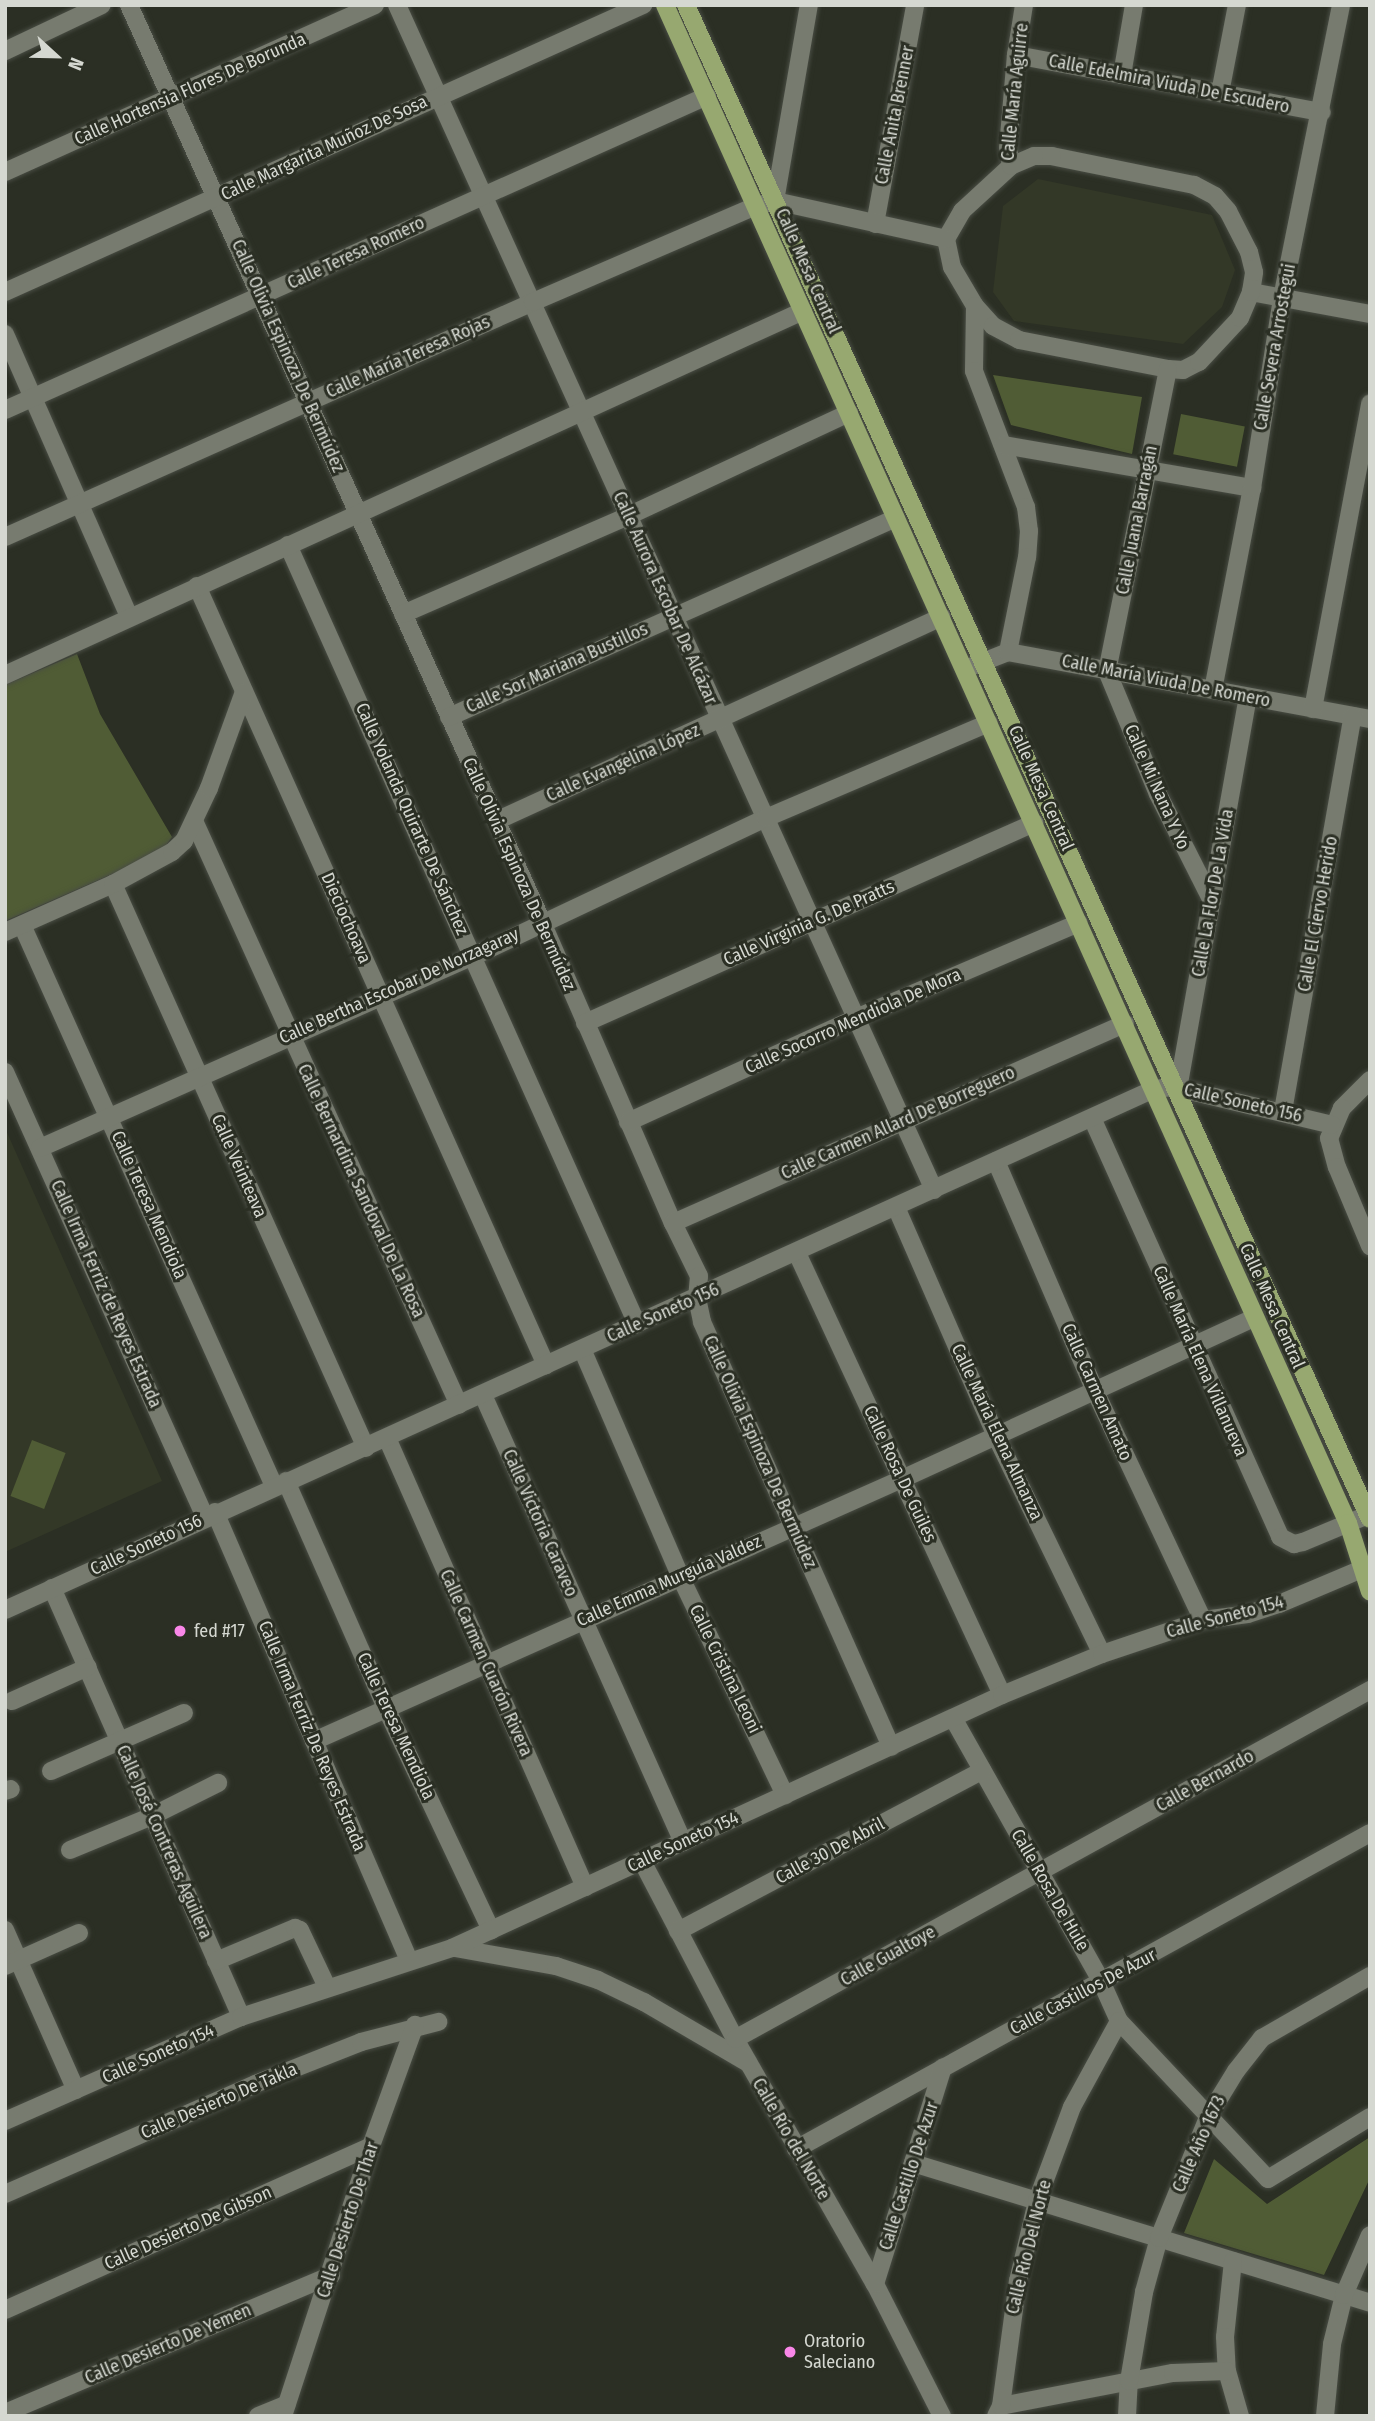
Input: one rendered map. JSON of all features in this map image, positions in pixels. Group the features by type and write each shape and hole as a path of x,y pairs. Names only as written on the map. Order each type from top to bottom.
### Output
{"main road":[{"name":"Calle Mesa Central","path":"665,5 1125,1024 1254,1318 1348,1523 1362,1544 1362,1569 1370,1592"},
{"name":"Calle Mesa Central","path":"686,5 1369,1517"}],"street":[{"path":"5,51 102,5"},
{"name":"Calle Olivia Espinoza De Bermúdez","path":"130,5 699,1276 697,1298 702,1322 891,1746"},
{"name":"Calle Hortensia Flores De Borunda","path":"5,172 376,5"},
{"name":"Calle Aurora Escobar De Alcázar","path":"397,5 934,1190"},
{"name":"Calle Margarita Muñoz De Sosa","path":"5,292 643,5"},
{"path":"809,5 775,201 946,239 952,267 975,306 993,326 1019,340 1183,370 1199,362 1240,318 1251,292 1254,272 1249,252 1228,211 1215,196 1194,186 1052,156 1034,156 1011,166"},
{"name":"Calle Anita Brenner","path":"874,224 915,5"},
{"name":"Calle María Aguirre","path":"946,239 962,211 1011,166 1008,148 1016,55 1024,5"},
{"path":"1122,75 1134,5"},
{"path":"1220,93 1237,5"},
{"name":"Calle Severa Arrostegui","path":"1213,690 1252,488 1282,298 1322,112 1341,5"},
{"name":"Calle Edelmira Viuda De Escudero","path":"1016,55 1322,112"},
{"name":"Calle Teresa Romero","path":"5,410 706,96"},
{"name":"Calle María Teresa Rojas","path":"5,537 533,302 756,206 775,201"},
{"path":"1251,292 1370,314"},
{"path":"975,306 974,371 1026,507 1029,531 1008,652"},
{"path":"5,675 803,311"},
{"path":"5,334 129,617"},
{"name":"Calle Juana Barragán","path":"1107,671 1168,369"},
{"path":"1313,709 1370,403"},
{"path":"402,614 628,516 849,413"},
{"path":"1003,445 1252,488"},
{"name":"Calle Sor Mariana Bustillos","path":"449,716 896,518"},
{"name":"Calle Yolanda Quirarte De Sánchez","path":"288,545 637,1324"},
{"name":"Dieciochoava","path":"197,586 546,1365"},
{"name":"Calle Evangelina López","path":"496,821 941,617"},
{"name":"Calle María Viuda De Romero","path":"965,669 1008,652 1361,718"},
{"name":"Calle Mi Nana Y Yo","path":"1107,671 1158,794 1212,901"},
{"path":"14,929 113,884 172,852 184,841 195,823 244,692"},
{"name":"Calle La Flor De La Vida","path":"1176,1088 1248,697"},
{"name":"Calle El Ciervo Herido","path":"1283,1111 1361,718"},
{"name":"Calle Bertha Escobar De Norzagaray","path":"40,1148 198,1075 474,956 541,922 766,818 989,723"},
{"name":"Calle Bernardina Sandoval De La Rosa","path":"195,823 459,1405"},
{"name":"Calle Virginia G. De Pratts","path":"585,1023 1034,823"},
{"name":"Calle Veinteava","path":"113,884 366,1448"},
{"name":"Calle Socorro Mendiola De Mora","path":"628,1122 856,1018 1079,923"},
{"name":"Calle Teresa Mendiola","path":"14,929 109,1115 491,1930"},
{"name":"Calle Carmen Allard De Borreguero","path":"673,1223 1125,1024"},
{"name":"Calle Irma Ferriz de Reyes Estrada","path":"5,1072 210,1515"},
{"path":"1369,1242 1331,1151 1329,1138 1332,1125 1342,1108 1370,1080"},
{"name":"Calle Soneto 156","path":"5,1610 1154,1089 1176,1088 1283,1111 1332,1125"},
{"name":"Calle María Elena Villanueva","path":"1092,1118 1279,1537 1294,1544 1303,1542 1369,1517"},
{"name":"Calle Carmen Amato","path":"996,1161 1095,1391 1203,1620"},
{"name":"Calle María Elena Almanza","path":"896,1207 996,1436 1102,1654"},
{"name":"Calle Rosa De Guiles","path":"797,1253 1002,1695"},
{"name":"Calle Emma Murguía Valdez","path":"314,1741 681,1578 793,1525 902,1479 1254,1318"},
{"name":"Calle Cristina Leoni","path":"582,1349 681,1578 785,1795"},
{"name":"Calle Victoria Caraveo","path":"483,1395 682,1842"},
{"name":"Calle Carmen Cuarón Rivera","path":"387,1438 585,1887"},
{"name":"Calle Irma Ferriz De Reyes Estrada","path":"210,1515 314,1741 409,1960"},
{"name":"Calle Soneto 154","path":"5,2121 241,2017 452,1948 1002,1695 1102,1654 1203,1620 1248,1614 1279,1604 1362,1569"},
{"name":"Calle José Contreras Aguilera","path":"52,1588 241,2017"},
{"path":"12,1701 88,1667"},
{"name":"Calle Bernardo","path":"1040,1872 1370,1689"},
{"path":"51,1771 184,1713"},
{"name":"Calle Rosa De Hule","path":"953,1718 1101,1981 1119,2021 1268,2179 1370,2117"},
{"name":"Calle 30 De Abril","path":"678,1931 982,1771"},
{"path":"70,1850 218,1783"},
{"name":"Calle Castillos De Azur","path":"796,2149 1370,1833"},
{"name":"Calle Río del Norte","path":"642,1861 735,2039 875,2284 942,2416"},
{"name":"Calle Gualtoye","path":"735,2039 1040,1872"},
{"path":"216,1961 295,1928 300,1930 327,1987"},
{"path":"5,1930 12,1963 76,2090"},
{"path":"12,1963 79,1933"},
{"path":"452,1948 479,1950 556,1966 597,1980 644,2002 749,2064"},
{"name":"Calle Año 1673","path":"1127,2416 1129,2381 1144,2292 1158,2238 1209,2115 1236,2071 1262,2038 1370,1976"},
{"name":"Calle Río Del Norte","path":"1119,2021 1072,2107 1037,2201 1018,2281 999,2411 1172,2373 1227,2371"},
{"name":"Calle Desierto De Takla","path":"5,2194 255,2084 361,2042 415,2025 438,2022"},
{"name":"Calle Desierto De Thar","path":"285,2410 371,2146 415,2025"},
{"name":"Calle Castillo De Azur","path":"875,2284 943,2067"},
{"name":"Calle Desierto De Gibson","path":"5,2310 371,2146"},
{"path":"913,2164 1370,2303"},
{"path":"1325,2416 1329,2369 1344,2295 1370,2235"},
{"path":"1233,2261 1226,2305 1227,2371 1240,2416"},
{"name":"Calle Desierto De Yemen","path":"9,2408 331,2275"},
{"path":"258,2416 285,2410"}],"shaded area":[{"path":"1038,179 1212,215 1235,270 1222,307 1183,344 1014,321 993,292 1003,206"},
{"path":"5,1128 162,1481 5,1552"}],"green space":[{"path":"993,375 1142,397 1132,454 1011,425"},
{"path":"1181,414 1245,426 1237,467 1173,454"},
{"path":"77,654 100,714 172,837 160,853 5,921 5,685"},
{"path":"32,1440 66,1453 44,1509 10,1496"},
{"path":"1370,2137 1370,2178 1324,2275 1184,2233 1214,2159 1267,2204"}],"place":[{"name":"fed #17","path":"180,1631"},
{"name":"Oratorio Saleciano","path":"790,2352"}]}
